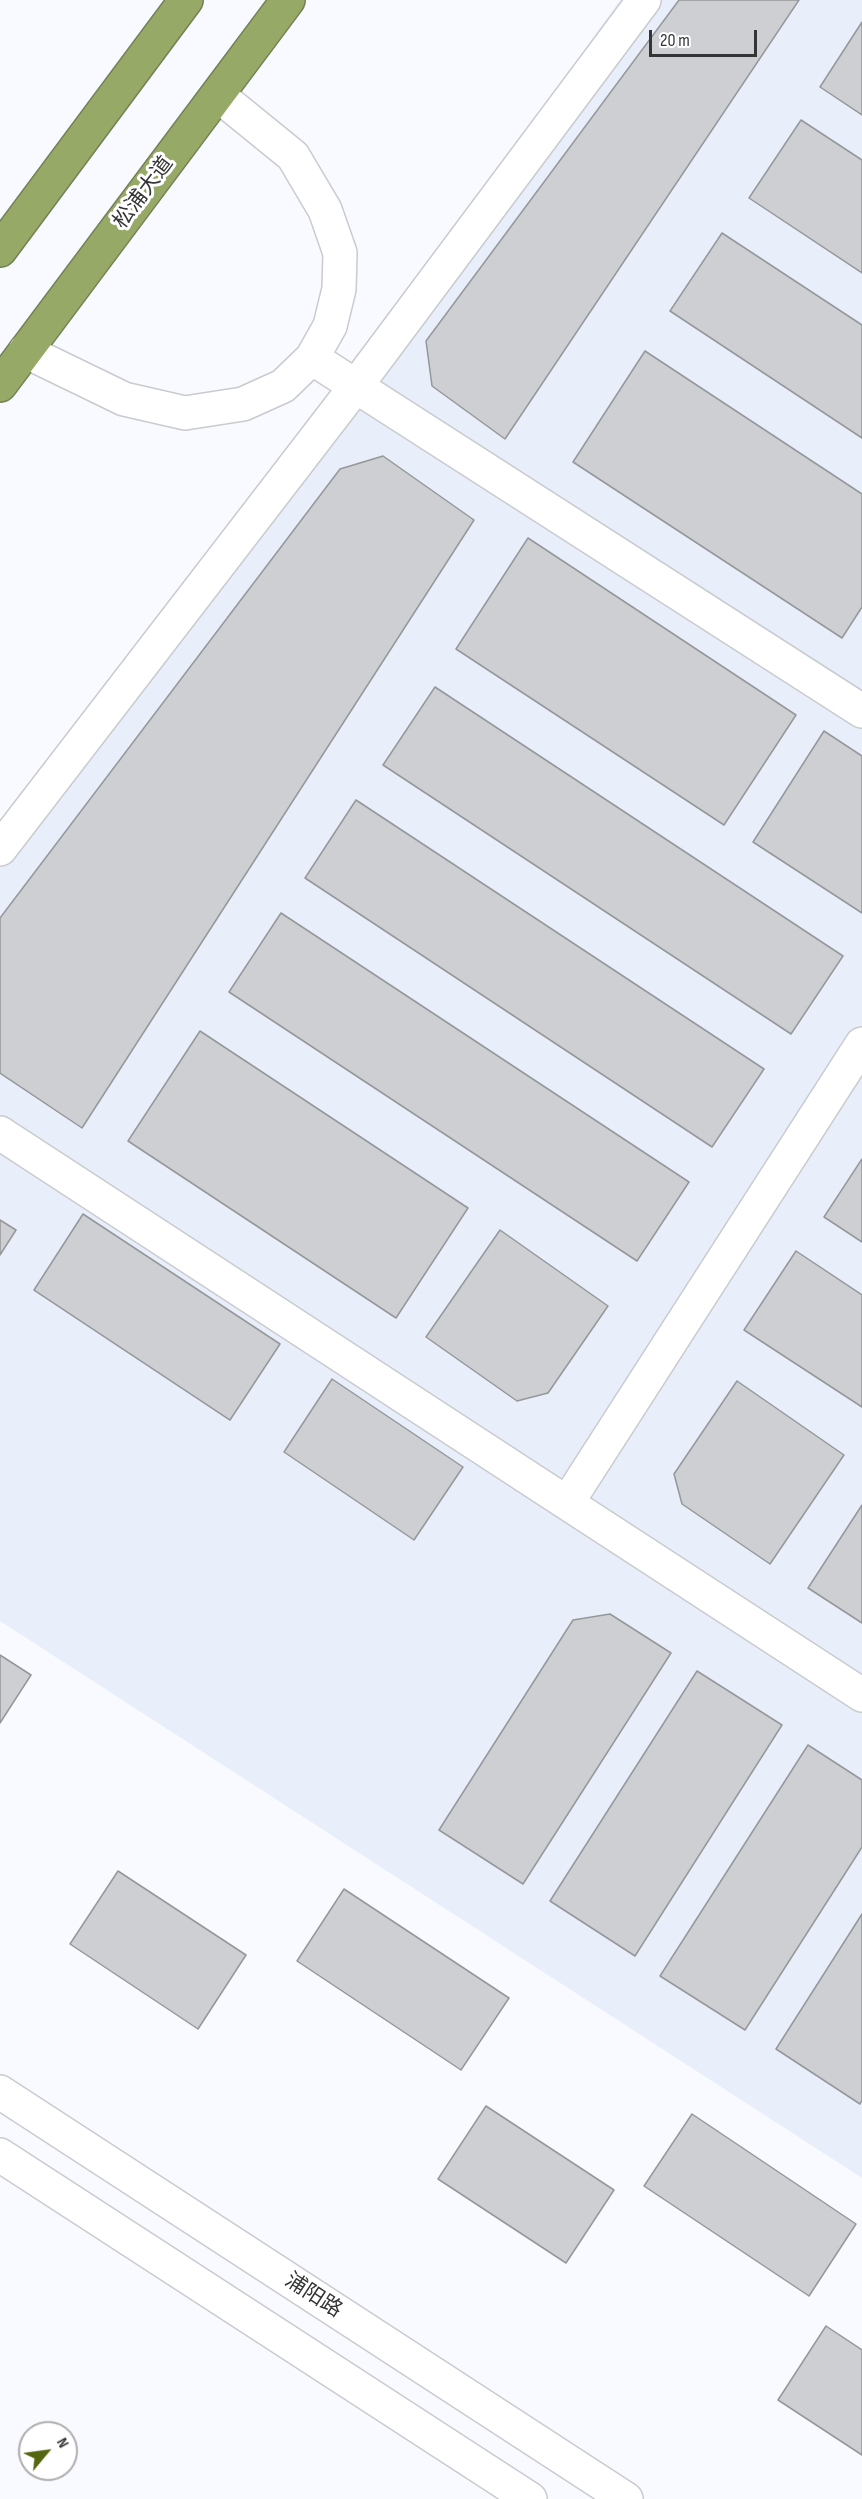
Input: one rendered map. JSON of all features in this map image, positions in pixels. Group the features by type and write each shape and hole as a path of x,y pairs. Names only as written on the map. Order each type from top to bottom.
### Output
{"highway":[{"path":"0,250 186,0"},
{"name":"松浦大道","path":"0,385 288,0"}],"street":[{"path":"0,849 356,386 644,0"},
{"path":"26,351 124,399 185,413 243,404 283,386 312,358 330,326 339,289 340,252 325,210 293,156 218,95"},
{"path":"312,358 862,711"},
{"path":"567,1503 862,1044"},
{"path":"0,1133 862,1695"},
{"name":"浦阳路","path":"0,2092 626,2499"},
{"path":"0,2155 530,2499"}],"shaded area":[{"path":"620,0 862,0 862,2178 0,1621 0,867"}],"building":[{"path":"679,0 799,0 505,439 432,386 426,341"},
{"path":"862,22 862,115 820,87"},
{"path":"801,120 862,160 862,273 749,198"},
{"path":"722,233 862,325 862,438 670,311"},
{"path":"645,351 862,494 862,607 842,638 573,462"},
{"path":"383,456 474,520 82,1128 0,1073 0,918 340,469"},
{"path":"528,538 796,715 724,825 456,649"},
{"path":"435,687 843,956 791,1034 383,765"},
{"path":"824,731 862,756 862,913 753,842"},
{"path":"356,800 764,1069 712,1147 305,878"},
{"path":"281,913 689,1182 637,1261 229,992"},
{"path":"200,1031 468,1208 396,1318 128,1141"},
{"path":"862,1159 862,1242 824,1217"},
{"path":"83,1214 280,1344 230,1420 34,1290"},
{"path":"0,1220 16,1230 0,1255"},
{"path":"500,1230 608,1306 548,1393 517,1401 426,1337"},
{"path":"796,1251 862,1295 862,1407 744,1330"},
{"path":"332,1379 463,1467 414,1540 284,1452"},
{"path":"737,1381 844,1455 770,1564 682,1504 674,1474"},
{"path":"862,1505 862,1623 808,1588"},
{"path":"610,1614 671,1653 523,1884 439,1830 573,1620"},
{"path":"0,1655 31,1675 0,1723"},
{"path":"697,1671 782,1725 635,1956 550,1901"},
{"path":"808,1745 862,1780 862,1847 745,2030 660,1976"},
{"path":"118,1871 246,1955 198,2029 70,1944"},
{"path":"344,1889 509,1998 461,2070 297,1961"},
{"path":"862,1914 862,2100 860,2104 776,2049"},
{"path":"486,2106 614,2190 566,2263 438,2179"},
{"path":"692,2114 856,2224 809,2296 644,2186"},
{"path":"826,2326 862,2350 862,2455 778,2400"}]}
